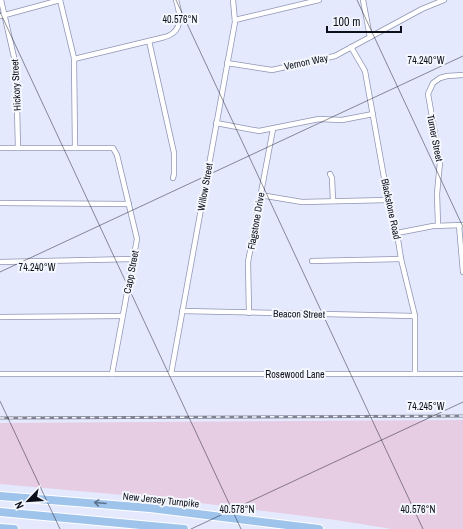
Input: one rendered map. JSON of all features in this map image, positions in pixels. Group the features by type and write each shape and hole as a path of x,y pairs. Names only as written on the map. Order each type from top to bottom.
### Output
{"highway":[{"name":"New Jersey Turnpike","path":"0,496 158,509 320,529"},
{"path":"0,512 184,529"},
{"path":"0,528 14,529"}],"street":[{"name":"Hickory Street","path":"1,0 2,15 16,66 18,148"},
{"path":"0,148 75,148 74,59 60,0 2,15"},
{"path":"74,59 149,41 173,33 177,28 180,15 176,0"},
{"name":"Willow Street","path":"171,374 227,63 234,20 233,0"},
{"path":"234,20 319,0"},
{"path":"363,0 370,37"},
{"name":"Vernon Way","path":"227,63 272,70 335,56 422,9 442,0"},
{"path":"149,41 174,153 174,174 172,178"},
{"name":"Blackstone Road","path":"351,47 365,71 388,200 397,233 401,259 415,316 415,374"},
{"name":"Turner Street","path":"438,226 437,194 440,162 428,94 433,83 440,78 463,75"},
{"path":"216,123 259,131 319,119 342,120 373,114"},
{"name":"Flagstone Drive","path":"249,313 248,262 272,129"},
{"name":"Capp Street","path":"75,148 113,148 117,155 137,239 112,374"},
{"path":"330,174 332,178 333,201"},
{"path":"260,196 302,202 388,200"},
{"path":"0,203 129,204"},
{"path":"397,233 438,226 461,225 463,272"},
{"path":"0,262 133,259"},
{"path":"312,260 401,259"},
{"name":"Beacon Street","path":"182,311 415,316"},
{"path":"0,317 122,316"},
{"name":"Rosewood Lane","path":"0,374 463,374"}],"shaded area":[{"path":"463,420 463,529 392,529 336,520 168,499 0,484 0,423"}],"railway":[{"path":"0,418 463,416"}]}
